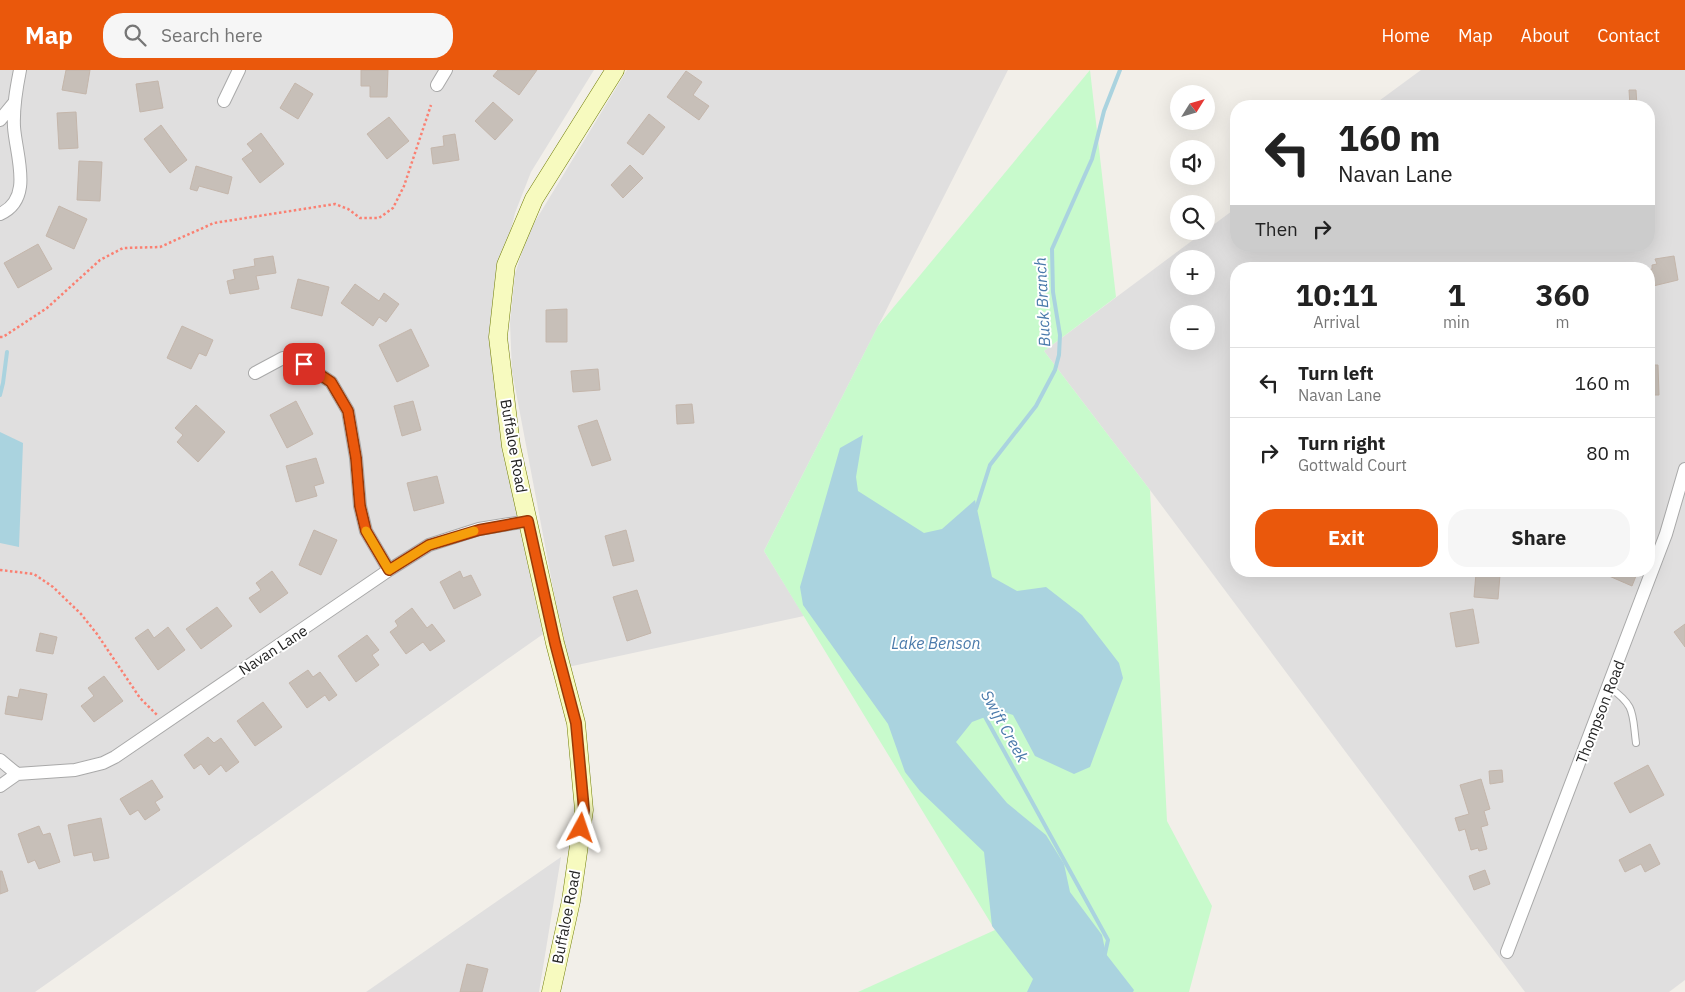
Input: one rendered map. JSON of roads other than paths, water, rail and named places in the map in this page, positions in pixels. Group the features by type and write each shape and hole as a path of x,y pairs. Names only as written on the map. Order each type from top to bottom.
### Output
{"street":[{"path":"0,214 9,210 15,204 19,195 14,103 20,70"},
{"path":"224,101 240,70"},
{"path":"437,85 446,70"},
{"name":"Buffaloe Road","path":"551,992 571,901 584,810 576,723 555,643 511,446 498,337 506,265 534,199 615,70"},
{"path":"0,120 14,103"},
{"path":"255,374 283,358 304,364 331,382 348,411 356,458 360,506 366,531 389,570"},
{"name":"Thompson Road","path":"1655,564 1680,502 1685,469"},
{"name":"Navan Lane","path":"0,786 18,774 75,770 103,763 127,750 389,570 429,545 479,530 528,521"},
{"name":"Thompson Road","path":"1507,952 1650,577"},
{"path":"0,760 18,774"}],"lane":[{"path":"1609,687 1624,698 1632,710 1636,744"}],"water":[{"path":"0,432 23,443 19,547 0,543"},
{"name":"Lake Benson","path":"863,435 856,477 858,491 924,533 942,529 975,500 992,577 1017,591 1046,587 1082,615 1119,663 1123,678 1090,767 1074,774 1035,756 1013,715 1001,711 972,722 956,742 1007,803 1046,835 1064,864 1070,892 1102,935 1106,954 1134,990 1133,992 1027,992 1033,979 992,926 984,852 920,791 905,772 888,724 803,605 800,587 840,448"}],"waterway":[{"name":"Buck Branch","path":"976,509 990,465 1036,406 1055,370 1059,355 1060,335 1053,292 1052,249 1092,159 1104,111 1120,70"},
{"path":"0,395 7,352"},
{"name":"Swift Creek","path":"983,713 1108,940 1104,958"}]}
